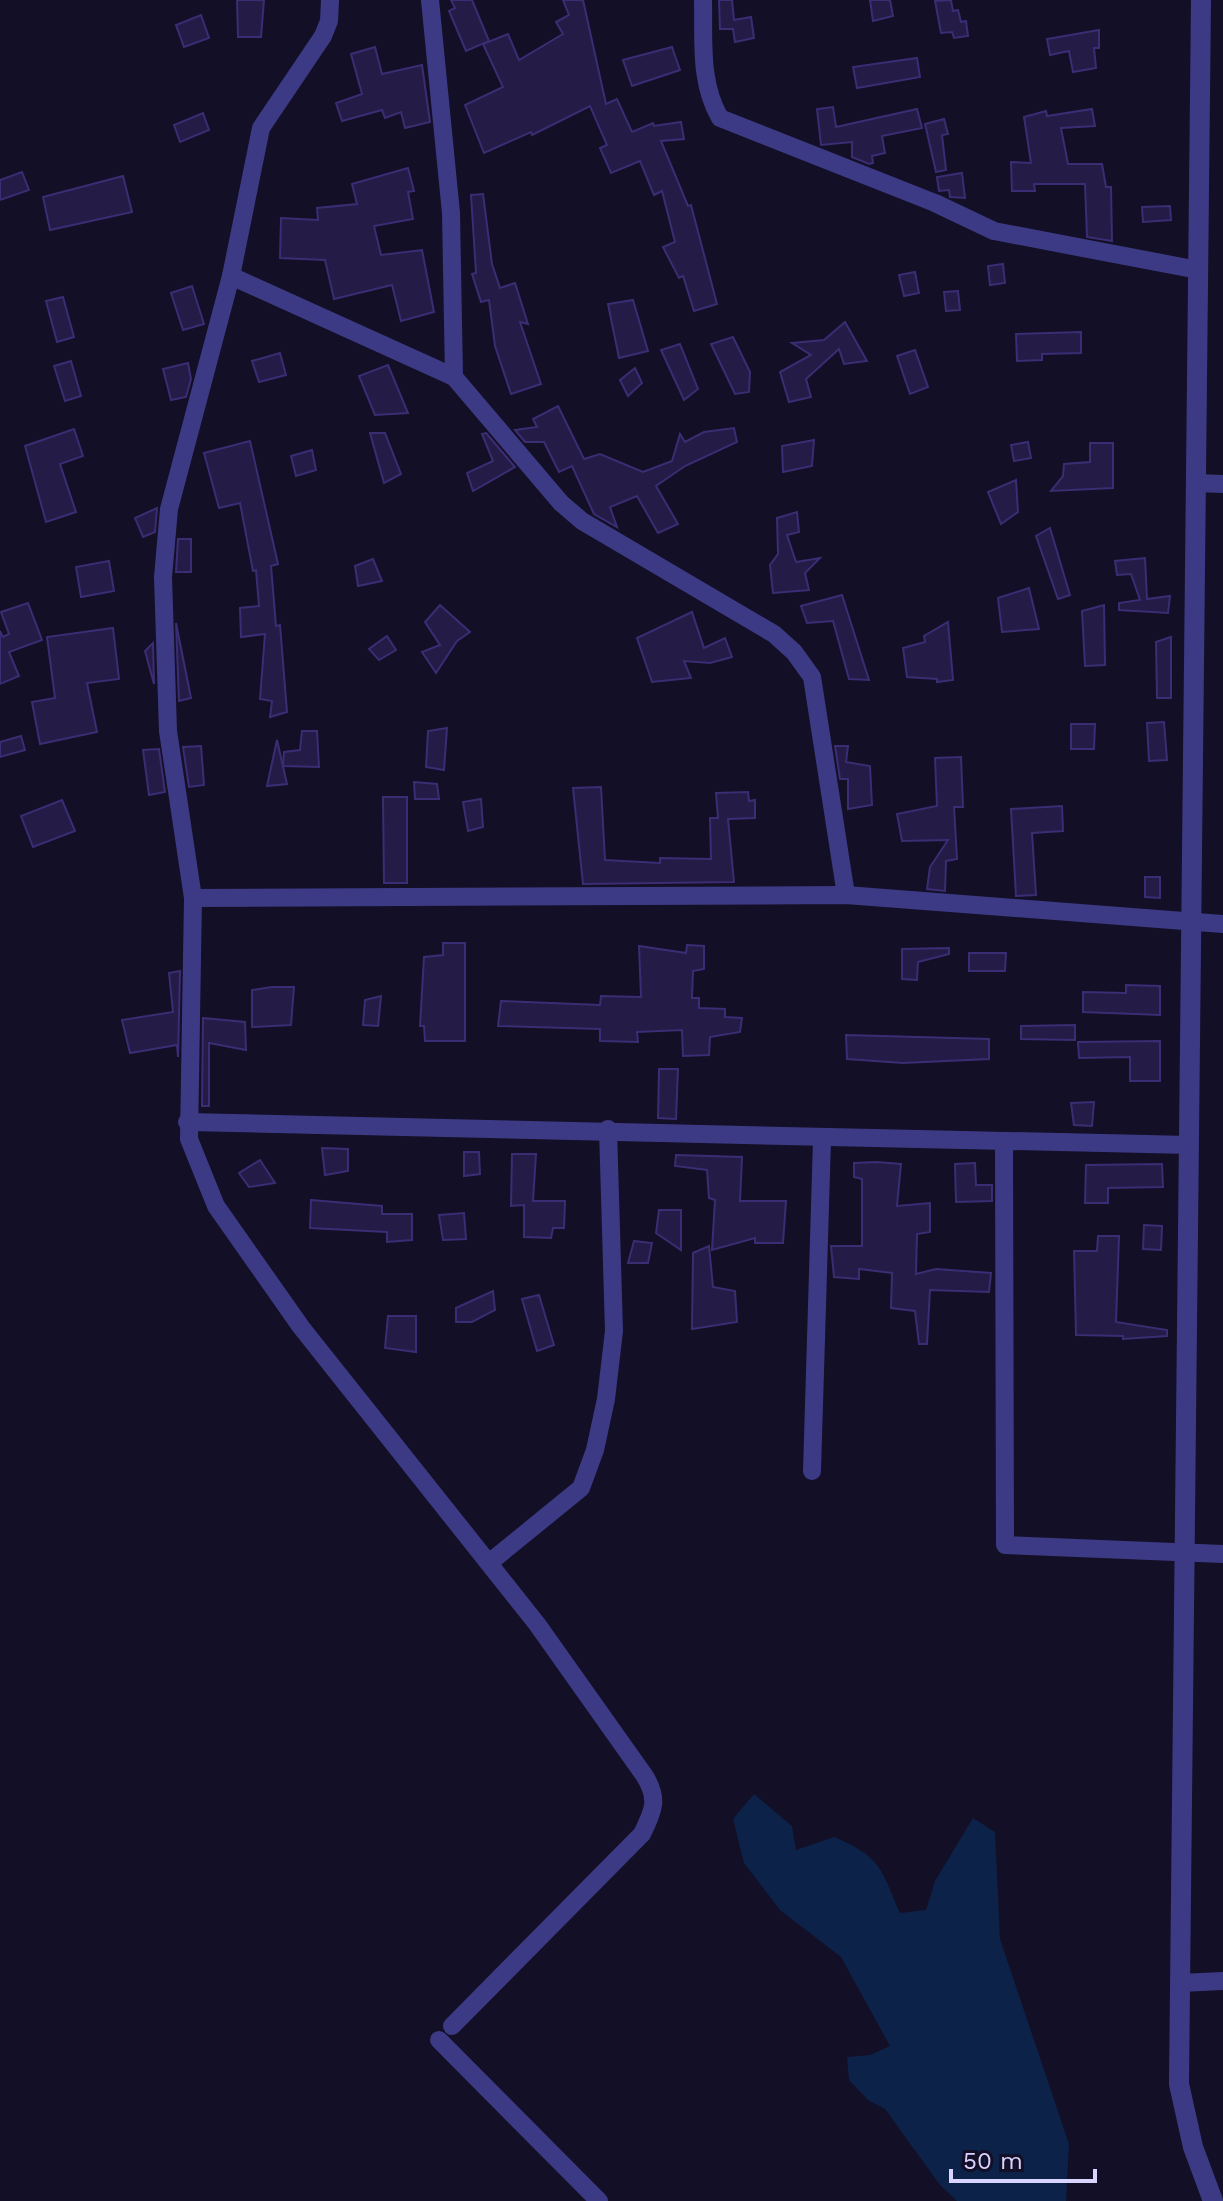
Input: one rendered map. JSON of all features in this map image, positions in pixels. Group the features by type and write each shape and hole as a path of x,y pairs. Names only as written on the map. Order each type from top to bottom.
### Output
{"street":[{"path":"330,0 329,21 323,36 261,128 231,276 169,509 163,577 168,731 193,898 189,1139 216,1206 301,1327 421,1482 489,1563 654,1790 655,1808 642,1834 446,2033 599,2201"},
{"path":"430,0 451,213 454,377"},
{"path":"703,0 708,98 720,118 935,203 994,231 1198,270"},
{"path":"1201,0 1179,2084 1193,2147 1213,2201"},
{"path":"231,276 454,377 561,503 582,521 774,634 794,652 812,677 846,895"},
{"path":"1196,483 1223,484"},
{"path":"193,898 846,895 1191,924 1223,924"},
{"path":"187,1122 608,1129 822,1140 1189,1145"},
{"path":"489,1563 581,1488 595,1450 614,1331 608,1129"},
{"path":"812,1471 822,1140"},
{"path":"1004,1142 1005,1545 1223,1554"},
{"path":"1180,1983 1223,1981"}],"water":[{"path":"754,1794 792,1826 796,1850 834,1837 871,1858 883,1875 900,1913 926,1910 935,1881 973,1818 995,1832 1000,1939 1069,2144 1066,2201 957,2201 940,2185 885,2109 868,2100 849,2080 847,2057 870,2055 890,2046 841,1957 780,1910 744,1863 733,1819"}],"building":[{"path":"237,0 264,0 261,37 238,37"},
{"path":"451,0 472,0 489,41 466,51 449,11 455,8"},
{"path":"563,0 583,0 606,104 617,99 632,132 653,123 654,126 681,122 684,139 661,141 688,206 691,205 717,304 694,311 683,276 679,278 663,247 675,242 662,191 654,195 640,161 611,173 600,148 607,145 590,106 532,135 531,132 484,153 465,105 503,87 483,44 508,34 519,60 563,34 556,22 569,15"},
{"path":"719,0 732,0 734,20 751,17 754,38 735,42 733,29 720,29"},
{"path":"870,0 890,0 893,16 873,21"},
{"path":"951,0 953,11 958,10 961,22 966,21 968,36 954,38 952,32 941,33 935,1"},
{"path":"201,15 209,38 184,47 176,25"},
{"path":"1099,30 1099,48 1094,48 1096,68 1073,72 1069,51 1050,55 1047,39"},
{"path":"375,47 382,74 422,65 430,122 405,128 401,112 385,118 382,110 342,121 336,103 362,94 351,54"},
{"path":"672,47 680,70 632,86 623,60"},
{"path":"917,58 920,77 857,88 853,67"},
{"path":"833,107 836,127 917,109 922,128 882,136 885,153 872,156 873,163 869,164 852,157 852,142 821,145 817,109"},
{"path":"1092,109 1095,126 1061,128 1068,164 1102,164 1106,187 1111,187 1112,241 1087,237 1085,184 1034,184 1035,191 1012,191 1011,162 1031,163 1024,117 1046,111 1047,116"},
{"path":"203,113 209,130 180,142 174,125"},
{"path":"944,119 948,134 942,135 946,170 936,172 925,124"},
{"path":"408,168 414,191 408,192 413,219 374,226 381,255 422,250 434,312 401,321 392,285 334,299 325,260 280,258 281,218 318,220 317,208 357,204 352,184"},
{"path":"22,172 29,190 0,200 0,180"},
{"path":"962,173 965,198 950,197 949,190 939,191 937,177"},
{"path":"123,176 132,212 50,230 43,197"},
{"path":"483,194 492,264 500,288 515,283 528,324 520,322 541,384 511,394 495,346 489,300 481,302 472,274 476,273 471,195"},
{"path":"1170,206 1171,220 1143,222 1142,207"},
{"path":"1003,264 1005,283 990,285 988,266"},
{"path":"915,272 919,293 904,296 899,275"},
{"path":"192,286 204,324 183,330 171,293"},
{"path":"958,291 960,310 946,311 944,292"},
{"path":"63,297 74,337 57,342 46,301"},
{"path":"633,300 648,351 619,358 608,304"},
{"path":"845,322 867,361 844,364 839,349 806,379 811,397 789,402 780,372 811,355 792,343 824,340"},
{"path":"1081,332 1081,353 1042,354 1042,360 1017,361 1016,334"},
{"path":"733,337 750,372 749,392 735,394 711,344"},
{"path":"680,344 698,389 684,400 661,350"},
{"path":"915,350 928,387 910,394 897,356"},
{"path":"280,353 286,375 259,382 252,361"},
{"path":"71,361 81,396 65,401 54,366"},
{"path":"188,363 191,379 186,397 171,400 163,369"},
{"path":"388,365 408,413 375,415 359,376"},
{"path":"635,368 642,383 628,396 620,380"},
{"path":"558,406 584,459 600,454 643,472 672,461 680,434 685,442 704,432 734,428 737,442 685,466 656,486 678,524 658,533 637,496 610,507 617,527 594,514 572,466 559,472 544,442 525,442 515,430 537,427 533,419"},
{"path":"74,429 83,456 60,464 76,512 46,522 25,446"},
{"path":"370,433 385,433 401,474 384,483"},
{"path":"486,433 515,467 473,491 467,473 493,461 482,434"},
{"path":"814,440 812,466 783,472 782,446"},
{"path":"250,441 278,564 271,566 276,626 280,625 287,712 270,717 272,701 260,699 265,634 241,637 240,608 259,606 256,570 253,571 240,503 219,508 204,453"},
{"path":"1028,442 1031,458 1014,461 1011,445"},
{"path":"1090,443 1113,443 1113,488 1051,491 1063,476 1064,464 1090,462"},
{"path":"312,450 316,470 296,476 291,456"},
{"path":"1016,480 1018,512 1001,524 988,492"},
{"path":"157,508 155,532 143,537 135,518"},
{"path":"797,512 799,532 787,535 796,562 820,558 805,573 809,590 773,593 770,565 778,554 777,518"},
{"path":"1050,528 1070,595 1058,599 1036,536"},
{"path":"178,539 191,539 191,572 176,572"},
{"path":"1145,558 1147,599 1170,596 1168,613 1119,610 1119,603 1140,600 1131,574 1117,575 1115,561"},
{"path":"373,559 382,581 358,586 355,566"},
{"path":"109,561 114,591 81,597 76,567"},
{"path":"1029,588 1039,629 1002,632 998,598"},
{"path":"842,595 869,680 849,679 833,621 807,623 801,606"},
{"path":"28,603 42,640 9,652 19,676 0,684 0,631 3,637 9,634 1,612"},
{"path":"440,605 470,632 457,641 436,673 422,652 440,645 425,622"},
{"path":"1104,605 1105,665 1085,666 1082,611"},
{"path":"692,612 704,648 725,638 732,657 710,663 684,661 691,678 652,682 637,638"},
{"path":"948,622 953,680 937,682 937,679 907,677 903,648 925,642 924,636"},
{"path":"176,623 191,698 179,701"},
{"path":"113,628 119,679 87,683 97,732 40,744 32,702 55,698 47,637"},
{"path":"387,636 396,650 379,660 369,649"},
{"path":"1171,637 1171,698 1157,698 1156,642"},
{"path":"153,643 154,684 145,651"},
{"path":"1164,722 1167,760 1149,761 1147,723"},
{"path":"1071,724 1095,724 1094,749 1071,749"},
{"path":"447,728 444,770 426,767 428,731"},
{"path":"302,731 317,731 319,767 283,766 284,752 300,750"},
{"path":"21,736 25,750 0,757 0,742"},
{"path":"277,740 287,784 267,786"},
{"path":"201,746 204,785 189,787 183,747"},
{"path":"835,746 848,746 846,762 870,766 872,805 848,809 848,779 840,779"},
{"path":"159,749 165,792 149,795 143,750"},
{"path":"961,757 963,807 954,807 957,859 946,861 945,891 927,889 930,867 948,840 902,841 897,814 937,806 935,758"},
{"path":"414,782 437,784 439,799 415,799"},
{"path":"601,787 605,860 660,863 660,858 711,859 710,818 718,818 716,793 748,792 749,801 755,800 755,818 728,819 734,882 583,884 573,788"},
{"path":"383,797 407,797 407,883 384,883"},
{"path":"481,799 483,827 468,831 463,802"},
{"path":"62,800 75,831 33,847 21,816"},
{"path":"1062,806 1063,831 1032,833 1036,895 1016,896 1011,809"},
{"path":"1145,877 1160,877 1160,898 1145,897"},
{"path":"443,943 465,943 465,1041 425,1041 424,1026 420,1026 424,957 443,955"},
{"path":"687,945 704,946 704,969 693,971 692,998 699,998 699,1008 725,1009 725,1017 742,1018 740,1032 710,1037 709,1055 683,1056 682,1030 637,1032 638,1042 600,1041 600,1029 498,1026 501,1001 600,1005 601,996 641,997 639,946 686,953"},
{"path":"949,948 949,954 918,962 917,980 902,979 902,949"},
{"path":"969,953 1006,953 1005,971 969,971"},
{"path":"180,971 178,1057 177,1045 130,1053 122,1020 173,1012 169,973"},
{"path":"1126,985 1160,986 1160,1015 1083,1012 1083,992 1126,993"},
{"path":"294,987 291,1025 252,1027 252,990"},
{"path":"381,996 378,1026 363,1025 365,1000"},
{"path":"203,1018 245,1022 246,1050 209,1043 209,1106 202,1106"},
{"path":"1075,1025 1075,1040 1021,1039 1021,1026"},
{"path":"846,1035 989,1039 989,1059 903,1063 847,1059"},
{"path":"1160,1041 1160,1081 1130,1081 1130,1057 1079,1058 1078,1042"},
{"path":"659,1069 678,1069 676,1119 658,1118"},
{"path":"1094,1102 1092,1126 1074,1125 1071,1103"},
{"path":"322,1148 348,1149 348,1171 325,1175"},
{"path":"464,1152 479,1152 480,1174 464,1176"},
{"path":"512,1154 536,1154 533,1201 565,1201 564,1228 553,1228 551,1238 524,1237 524,1205 511,1206"},
{"path":"676,1155 742,1157 740,1201 786,1201 783,1243 755,1243 755,1238 712,1250 715,1200 709,1198 707,1170 675,1166"},
{"path":"260,1160 275,1183 249,1187 239,1173"},
{"path":"854,1163 901,1164 897,1206 930,1203 930,1232 917,1234 916,1274 936,1269 991,1273 989,1292 930,1290 927,1344 919,1344 915,1311 891,1308 892,1273 859,1269 859,1279 834,1277 831,1246 862,1246 862,1179 854,1177"},
{"path":"975,1163 976,1185 992,1185 992,1201 956,1202 955,1164"},
{"path":"1162,1164 1163,1187 1108,1188 1108,1203 1085,1203 1086,1165"},
{"path":"311,1200 382,1206 382,1214 412,1214 412,1240 387,1242 387,1232 310,1228"},
{"path":"659,1210 681,1210 681,1250 656,1233"},
{"path":"464,1213 466,1239 443,1240 439,1215"},
{"path":"1144,1225 1162,1226 1161,1250 1143,1249"},
{"path":"1098,1236 1119,1236 1116,1322 1167,1330 1167,1336 1123,1339 1123,1336 1076,1335 1074,1251 1097,1251"},
{"path":"634,1241 652,1243 648,1263 628,1263"},
{"path":"709,1246 713,1287 735,1291 737,1322 692,1329 693,1253"},
{"path":"493,1291 495,1310 472,1322 456,1322 456,1308"},
{"path":"539,1295 554,1345 537,1351 522,1299"},
{"path":"388,1316 416,1316 416,1352 385,1348"}]}
